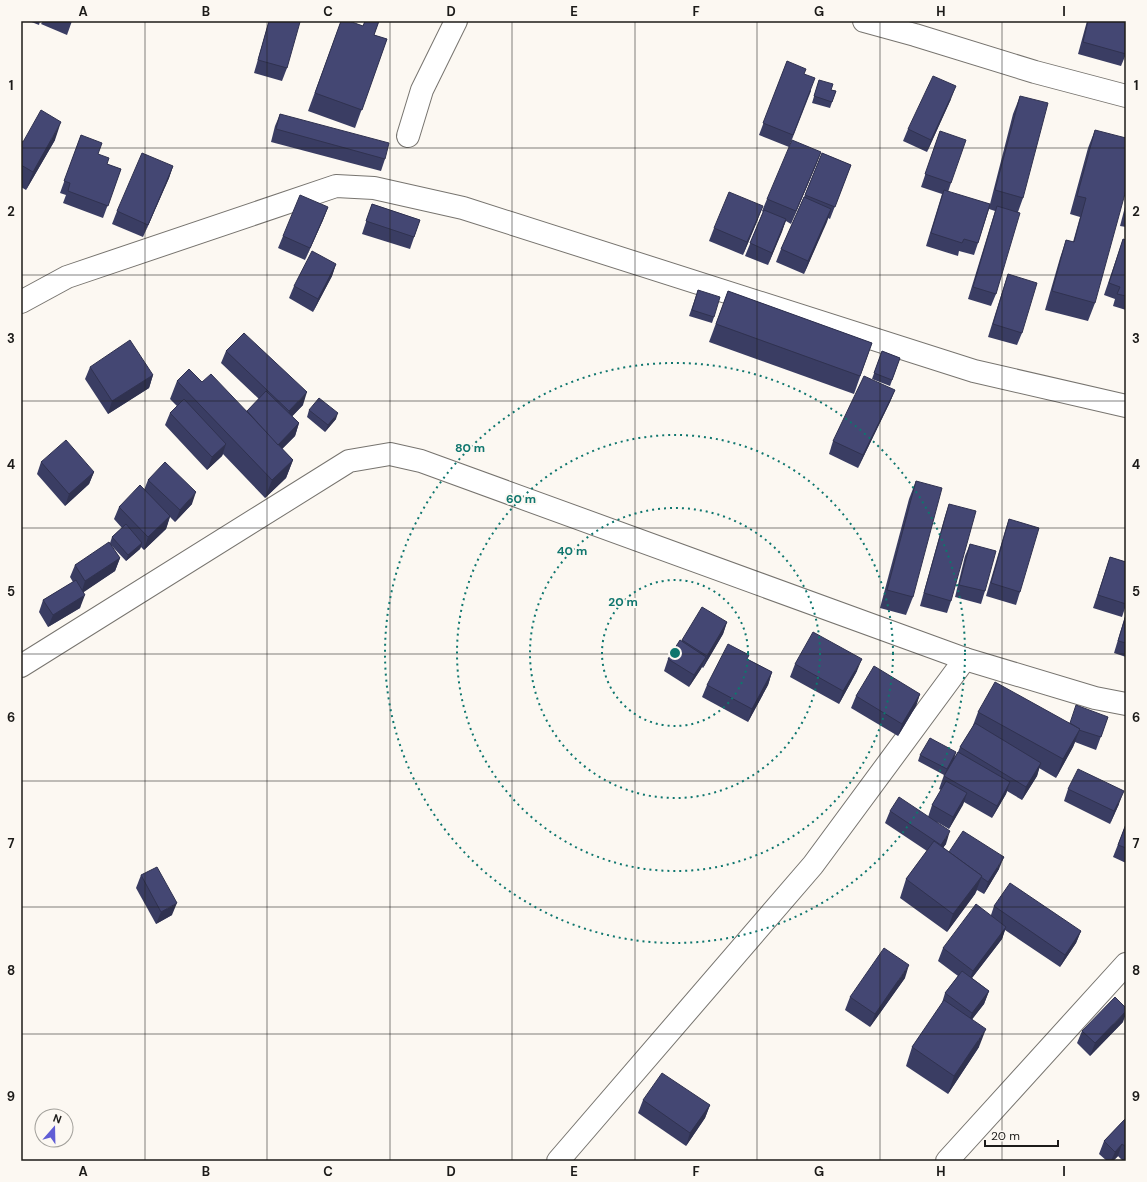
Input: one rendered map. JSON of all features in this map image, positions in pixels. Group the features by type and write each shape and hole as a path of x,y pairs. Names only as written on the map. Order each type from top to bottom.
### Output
{"street":[{"path":"408,136 422,90 456,21"},
{"path":"864,21 917,28 1035,72 1126,96"},
{"path":"21,302 67,277 336,186 374,188 463,208 974,371 1126,406"},
{"path":"21,666 349,462 390,454 421,461 965,659 1095,698 1126,704"},
{"path":"558,1161 813,865 965,659"},
{"path":"947,1161 1126,964"}],"building":[{"path":"269,21 300,22 287,68 258,60"},
{"path":"341,21 349,21 363,26 365,21 379,21 374,35 387,39 362,110 315,93"},
{"path":"1088,21 1126,21 1126,54 1083,42"},
{"path":"787,61 806,69 804,74 815,78 793,135 763,123"},
{"path":"933,76 956,86 931,140 908,129"},
{"path":"819,80 833,84 831,90 836,91 832,102 814,96"},
{"path":"1020,96 1048,103 1023,198 995,190"},
{"path":"41,110 61,122 33,172 21,165 21,141 23,142"},
{"path":"280,114 389,143 385,159 276,129"},
{"path":"1095,130 1126,138 1126,190 1095,303 1052,291 1066,240 1074,242 1086,198 1077,196"},
{"path":"940,131 966,140 951,183 925,174"},
{"path":"81,135 102,143 98,154 109,158 107,164 121,169 108,206 68,191 70,183 64,181"},
{"path":"792,140 821,152 796,211 767,199"},
{"path":"142,153 173,166 148,225 117,211"},
{"path":"822,153 851,165 835,207 805,195"},
{"path":"944,190 990,204 978,243 964,239 962,243 931,233"},
{"path":"729,192 763,206 747,242 714,228"},
{"path":"300,195 328,207 310,248 283,236"},
{"path":"804,197 831,209 808,261 781,249"},
{"path":"372,204 420,220 414,237 366,221"},
{"path":"997,206 1020,213 996,294 973,287"},
{"path":"764,210 786,219 772,253 750,243"},
{"path":"1123,239 1126,240 1126,296 1117,294 1120,287 1109,283"},
{"path":"312,251 336,264 318,299 294,286"},
{"path":"1008,274 1037,283 1022,333 993,324"},
{"path":"698,290 720,297 714,317 692,310"},
{"path":"728,291 872,343 860,376 716,324"},
{"path":"244,333 307,392 289,411 226,351"},
{"path":"130,340 153,375 112,401 90,367"},
{"path":"882,351 900,358 892,380 874,373"},
{"path":"189,369 202,382 211,374 293,460 272,480 177,381"},
{"path":"864,376 895,390 863,455 833,441"},
{"path":"266,391 299,423 278,445 247,411"},
{"path":"319,398 338,413 328,425 309,410"},
{"path":"184,399 226,444 212,457 170,413"},
{"path":"66,440 94,472 69,494 41,462"},
{"path":"165,462 196,492 180,510 148,480"},
{"path":"916,481 942,488 913,597 887,590"},
{"path":"140,485 170,516 148,537 119,507"},
{"path":"949,504 976,511 951,601 924,593"},
{"path":"1009,519 1039,528 1020,592 991,583"},
{"path":"126,524 142,543 128,555 112,537"},
{"path":"109,542 120,558 85,581 75,565"},
{"path":"970,544 996,551 985,591 959,585"},
{"path":"1110,557 1126,562 1126,604 1098,595"},
{"path":"76,580 85,595 53,615 43,600"},
{"path":"702,607 727,622 707,656 682,640"},
{"path":"1126,615 1126,643 1118,641"},
{"path":"813,632 862,659 843,691 795,664"},
{"path":"680,640 706,657 694,675 668,659"},
{"path":"728,644 749,655 747,659 772,672 752,709 707,685"},
{"path":"874,666 920,694 902,724 856,696"},
{"path":"995,682 1080,729 1063,759 978,712"},
{"path":"1076,705 1108,717 1101,737 1079,730 1080,729 1070,723"},
{"path":"975,723 1041,763 1026,787 960,747"},
{"path":"930,738 956,752 947,769 920,755"},
{"path":"958,752 1010,782 997,806 944,776"},
{"path":"1078,769 1124,791 1114,811 1068,789"},
{"path":"946,781 967,793 953,817 932,805"},
{"path":"899,797 950,831 941,845 890,811"},
{"path":"1126,824 1126,848 1118,845"},
{"path":"963,831 1004,857 988,882 949,852"},
{"path":"934,841 982,876 953,914 906,879"},
{"path":"157,867 177,903 161,912 141,875"},
{"path":"1010,883 1081,931 1065,955 994,906"},
{"path":"976,904 1006,927 973,971 943,948"},
{"path":"884,948 909,965 875,1014 850,997"},
{"path":"962,971 989,991 972,1013 945,993"},
{"path":"1115,997 1126,1008 1126,1011 1095,1043 1082,1031"},
{"path":"944,1000 986,1029 954,1076 912,1047"},
{"path":"662,1073 710,1105 690,1133 643,1100"},
{"path":"1126,1118 1126,1147 1122,1144 1115,1152 1104,1141"}]}
